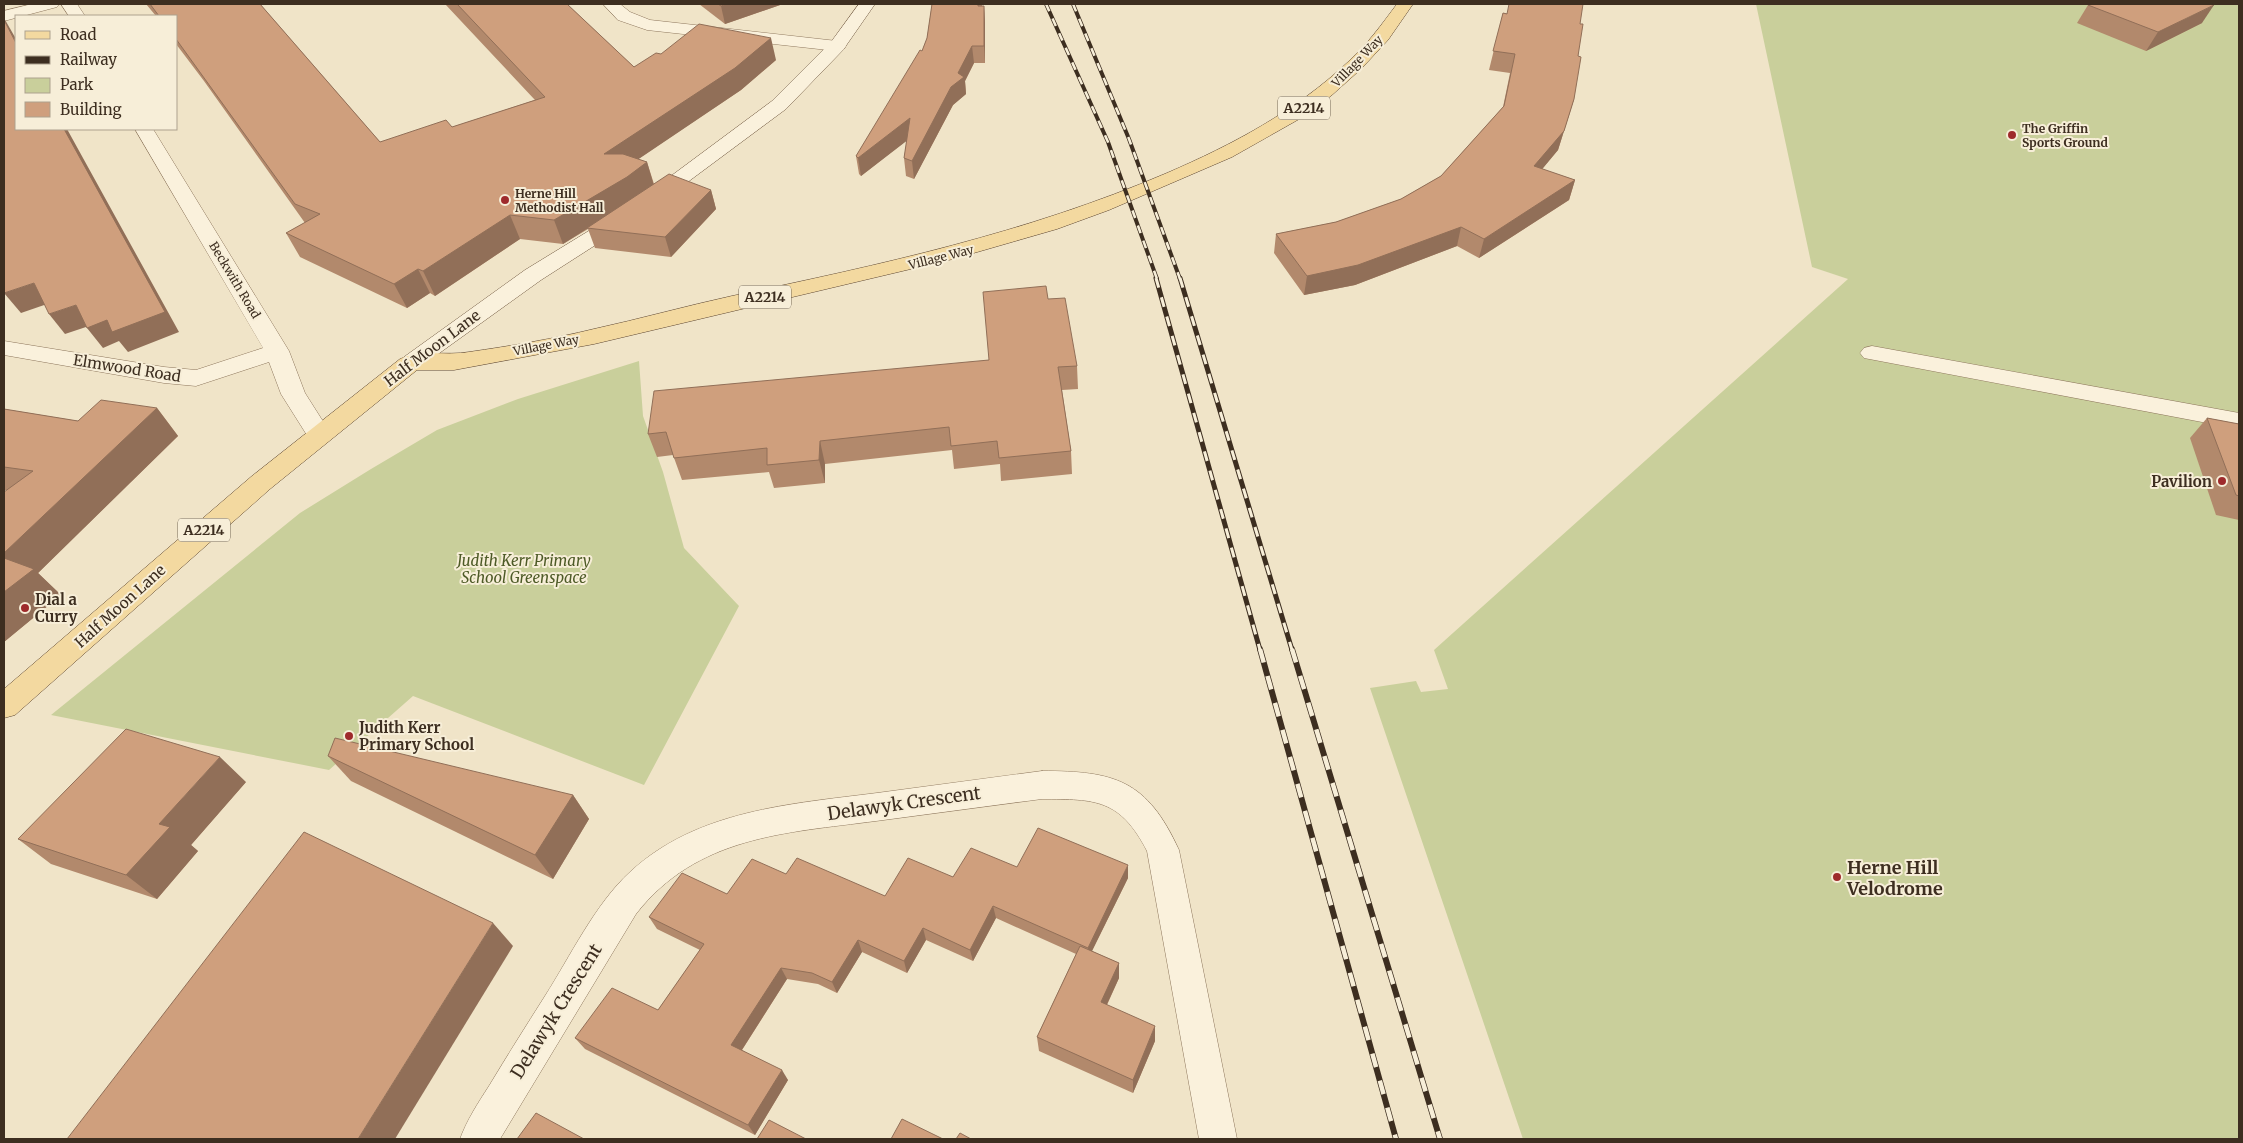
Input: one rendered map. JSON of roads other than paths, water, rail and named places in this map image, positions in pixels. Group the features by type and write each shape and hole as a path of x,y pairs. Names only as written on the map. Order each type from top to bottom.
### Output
{"main road":[{"name":"Village Way","path":"412,362 449,363 578,340 662,319 800,290 955,254 1083,213 1175,176 1223,154 1297,113 1345,77 1391,26 1405,4"},
{"name":"Half Moon Lane","path":"4,706 70,652 260,481 412,362"}],"street":[{"path":"4,16 51,4"},
{"path":"69,4 76,15"},
{"path":"611,4 631,20 652,26 837,46"},
{"name":"Half Moon Lane","path":"412,362 533,275 642,206 779,105 837,46 867,4"},
{"name":"Beckwith Road","path":"145,130 277,351 293,394 319,434"},
{"name":"Elmwood Road","path":"4,348 164,375 196,378 277,351"},
{"path":"1872,353 2239,421"},
{"name":"Delawyk Crescent","path":"479,1139 620,908 640,884 664,864 690,847 718,835 768,821 1042,785 1083,784 1112,791 1133,804 1151,824 1163,850 1218,1139"}],"railway":[{"path":"1046,4 1108,142 1157,279"},
{"path":"1073,4 1129,139 1180,279"},
{"path":"1156,278 1260,650"},
{"path":"1180,278 1292,650"},
{"path":"1260,649 1396,1139"},
{"path":"1292,649 1440,1139"}],"place":[{"name":"The Griffin Sports Ground","path":"2012,135"},
{"name":"Herne Hill Methodist Hall","path":"505,200"},
{"name":"Pavilion","path":"2222,481"},
{"name":"Dial a Curry","path":"25,608"},
{"name":"Judith Kerr Primary School","path":"349,736"},
{"name":"Herne Hill Velodrome","path":"1837,877"}],"park label":[{"name":"Judith Kerr Primary School Greenspace","path":"524,568"}]}
